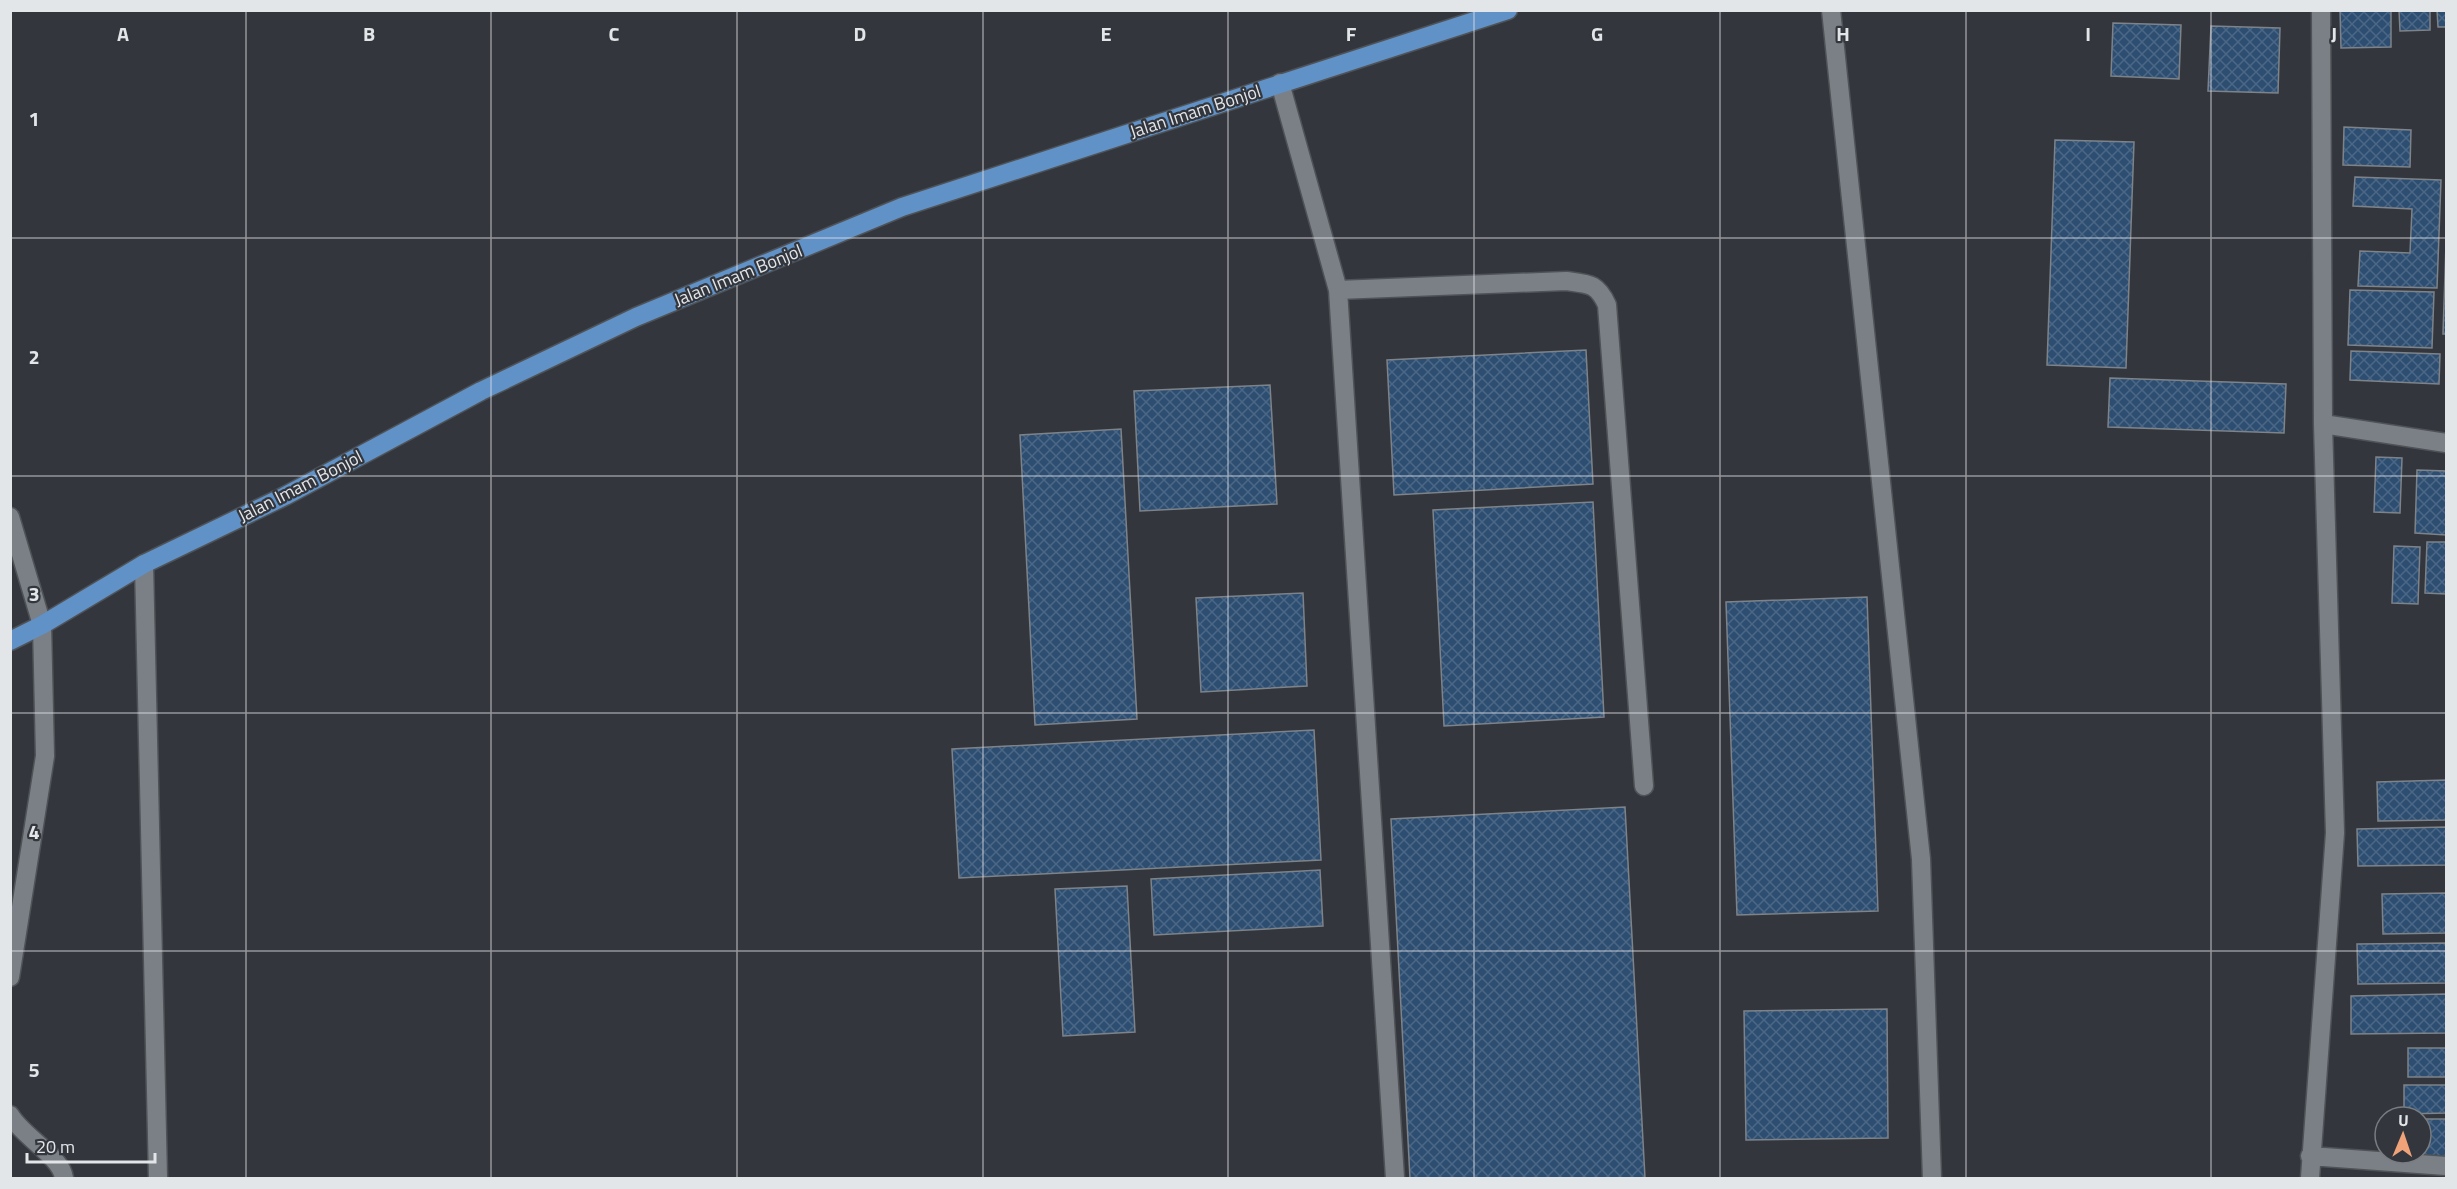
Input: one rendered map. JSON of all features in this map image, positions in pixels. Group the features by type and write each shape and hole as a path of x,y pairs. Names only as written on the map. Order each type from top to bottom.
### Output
{"main road":[{"name":"Jalan Imam Bonjol","path":"10,641 42,625 144,564 285,496 481,391 636,317 902,207 1508,10"}],"street":[{"path":"1831,10 1921,859 1932,1179"},
{"path":"2310,1179 2335,833 2323,424 2321,10"},
{"path":"1280,83 1338,290 1395,1179"},
{"path":"1338,290 1566,281 1593,286 1601,292 1607,305 1644,786"},
{"path":"2323,424 2446,442"},
{"path":"10,518 42,625 45,756 10,977"},
{"path":"144,564 158,1179"},
{"path":"10,1115 17,1127 56,1162 63,1171 64,1179"},
{"path":"2310,1156 2446,1166"}],"building":[{"path":"2340,10 2391,10 2391,47 2341,48"},
{"path":"2399,10 2430,10 2430,30 2400,31"},
{"path":"2437,10 2446,10 2446,27 2438,27"},
{"path":"2113,23 2181,25 2179,79 2111,76"},
{"path":"2211,26 2280,28 2278,93 2208,91"},
{"path":"2344,127 2411,130 2410,167 2343,165"},
{"path":"2055,140 2134,142 2126,368 2047,365"},
{"path":"2355,177 2441,180 2437,288 2358,286 2360,251 2410,253 2412,209 2353,206"},
{"path":"2446,244 2446,334 2443,334"},
{"path":"2350,290 2434,292 2432,348 2348,345"},
{"path":"1586,350 1593,484 1394,495 1387,360"},
{"path":"2351,351 2440,354 2439,384 2350,380"},
{"path":"2110,378 2286,384 2284,433 2108,427"},
{"path":"1270,385 1277,504 1140,511 1134,391"},
{"path":"1121,429 1137,719 1035,725 1020,435"},
{"path":"2376,457 2402,458 2400,513 2374,512"},
{"path":"2417,470 2446,471 2446,535 2415,533"},
{"path":"1593,502 1604,717 1444,726 1433,510"},
{"path":"2427,542 2446,542 2446,594 2425,593"},
{"path":"2394,546 2420,547 2418,604 2392,603"},
{"path":"1303,593 1307,686 1201,692 1196,598"},
{"path":"1867,597 1878,911 1737,915 1726,602"},
{"path":"1314,730 1321,860 959,878 952,749"},
{"path":"2446,780 2446,820 2378,821 2377,782"},
{"path":"1625,807 1645,1178 1410,1178 1391,819"},
{"path":"2446,827 2446,865 2358,866 2357,829"},
{"path":"1320,870 1323,926 1154,935 1151,879"},
{"path":"1127,886 1135,1032 1063,1036 1055,889"},
{"path":"2446,893 2446,933 2383,934 2382,894"},
{"path":"2446,943 2446,983 2358,984 2357,944"},
{"path":"2446,994 2446,1033 2351,1034 2351,996"},
{"path":"1887,1009 1888,1138 1746,1140 1744,1011"},
{"path":"2408,1048 2446,1048 2446,1077 2408,1077"},
{"path":"2404,1085 2446,1085 2446,1113 2433,1113 2433,1105 2404,1105"},
{"path":"2433,1119 2446,1119 2446,1157 2433,1157"}]}
